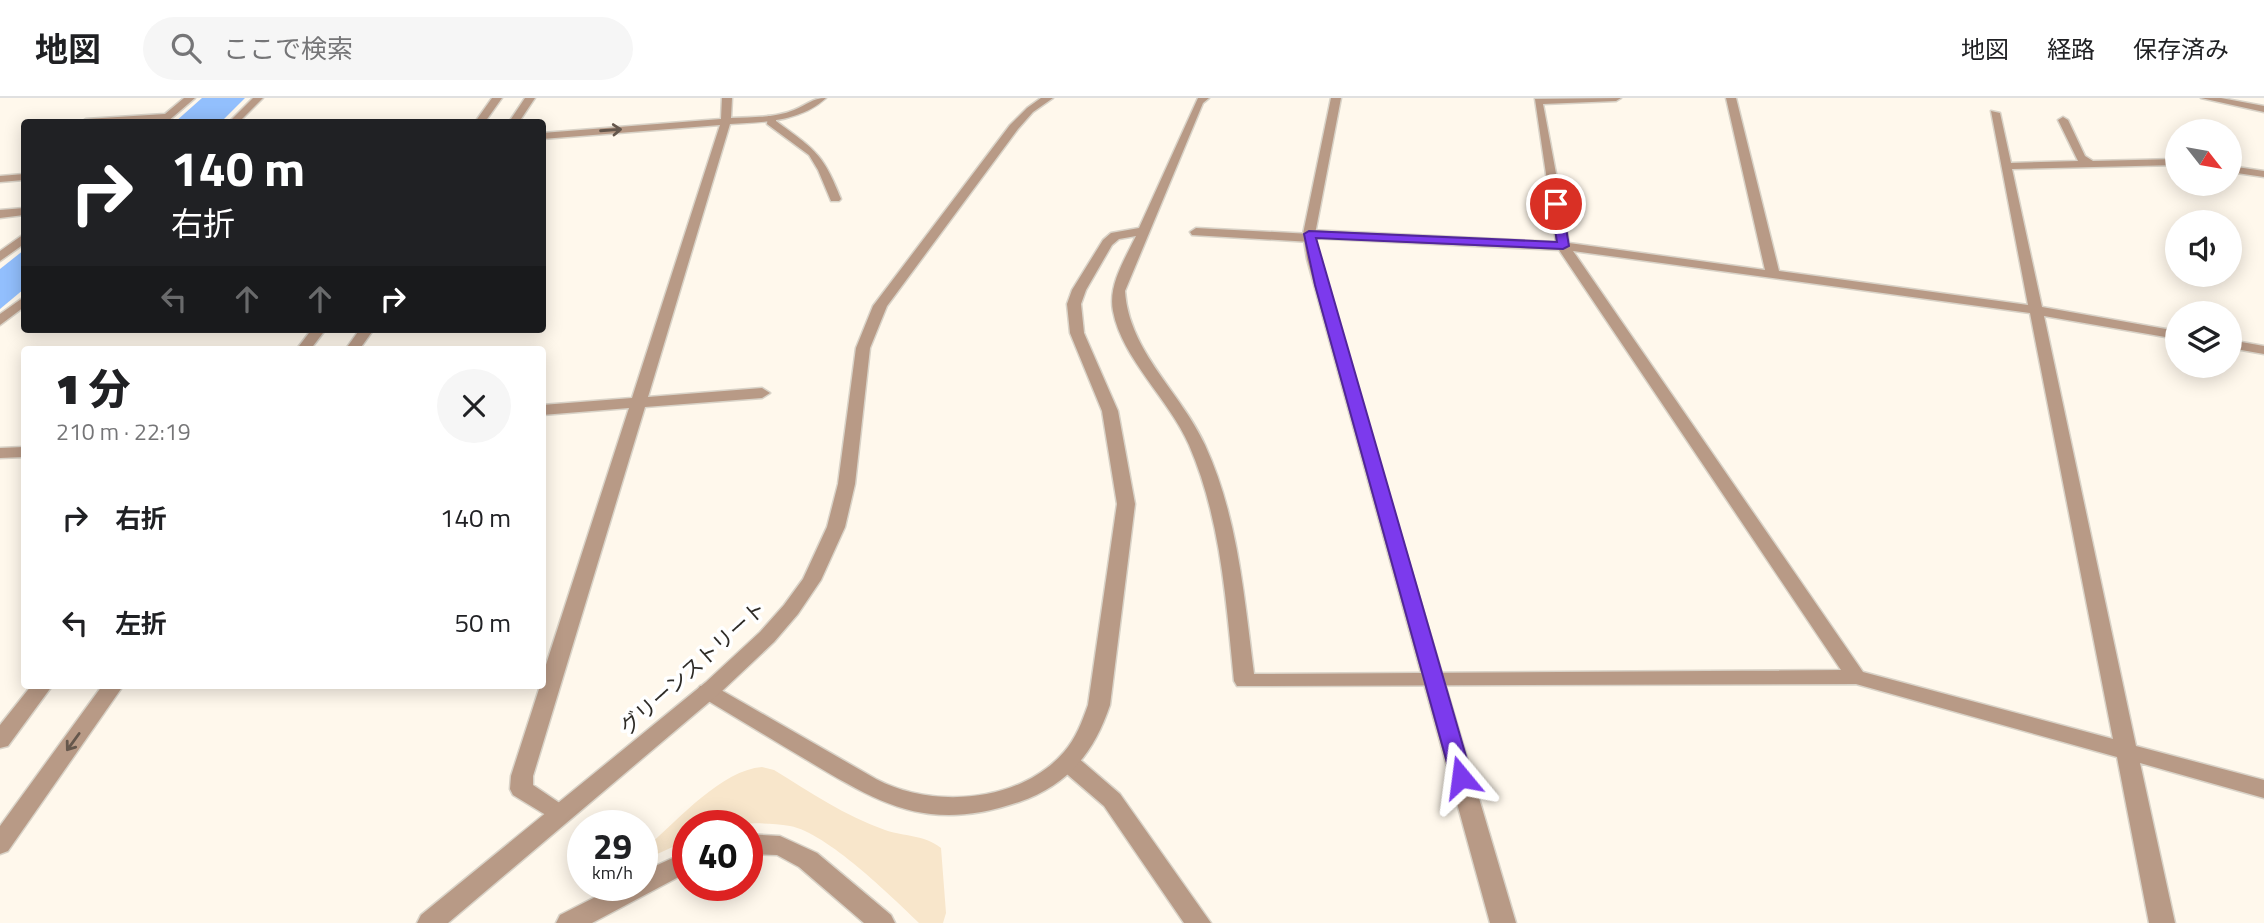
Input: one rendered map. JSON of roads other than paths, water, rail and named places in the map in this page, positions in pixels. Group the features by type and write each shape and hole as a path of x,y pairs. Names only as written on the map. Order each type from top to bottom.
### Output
{"street":[{"path":"166,119 190,98"},
{"path":"237,119 258,98"},
{"path":"482,119 497,98"},
{"path":"516,119 530,98"},
{"path":"559,814 521,789 522,776 726,121 727,98"},
{"path":"546,136 772,118 799,112 821,98"},
{"name":"グリーンストリート","path":"430,923 707,691 757,646 788,613 828,549 839,520 863,348 880,306 1014,127 1030,110 1048,98"},
{"path":"1204,98 1199,102 1118,291 1118,309 1122,327 1179,411 1210,474 1230,550 1244,681 1856,677 2264,789"},
{"path":"1336,98 1310,236 1314,259 1503,923"},
{"path":"1616,98 1538,101 1563,246 1856,677"},
{"path":"1731,98 1773,275"},
{"path":"2206,98 2264,109"},
{"path":"1995,113 2162,923"},
{"path":"772,118 771,122 820,161 835,199"},
{"path":"2063,120 2080,158 2089,163"},
{"path":"2006,166 2165,162"},
{"path":"2242,171 2264,174"},
{"path":"0,179 21,177"},
{"path":"0,214 21,212"},
{"path":"707,691 869,786 905,802 949,807 993,802 1036,786 1069,764 1090,735 1099,705 1126,504 1110,411 1077,333 1074,304 1079,290 1107,243 1121,234 1145,230"},
{"path":"1196,232 1563,246 2034,310 2165,333"},
{"path":"0,257 21,240"},
{"path":"0,321 21,304"},
{"path":"2242,346 2264,350"},
{"path":"546,410 762,393"},
{"path":"0,453 21,452"},
{"path":"0,740 40,689"},
{"path":"0,844 111,689"},
{"path":"1069,764 1112,800 1198,923"},
{"path":"763,845 780,846 808,860 882,923"},
{"path":"569,923 611,901"}],"water":[{"path":"202,98 245,98 224,119 178,119"},
{"path":"21,252 21,292 0,309 0,269"}]}
